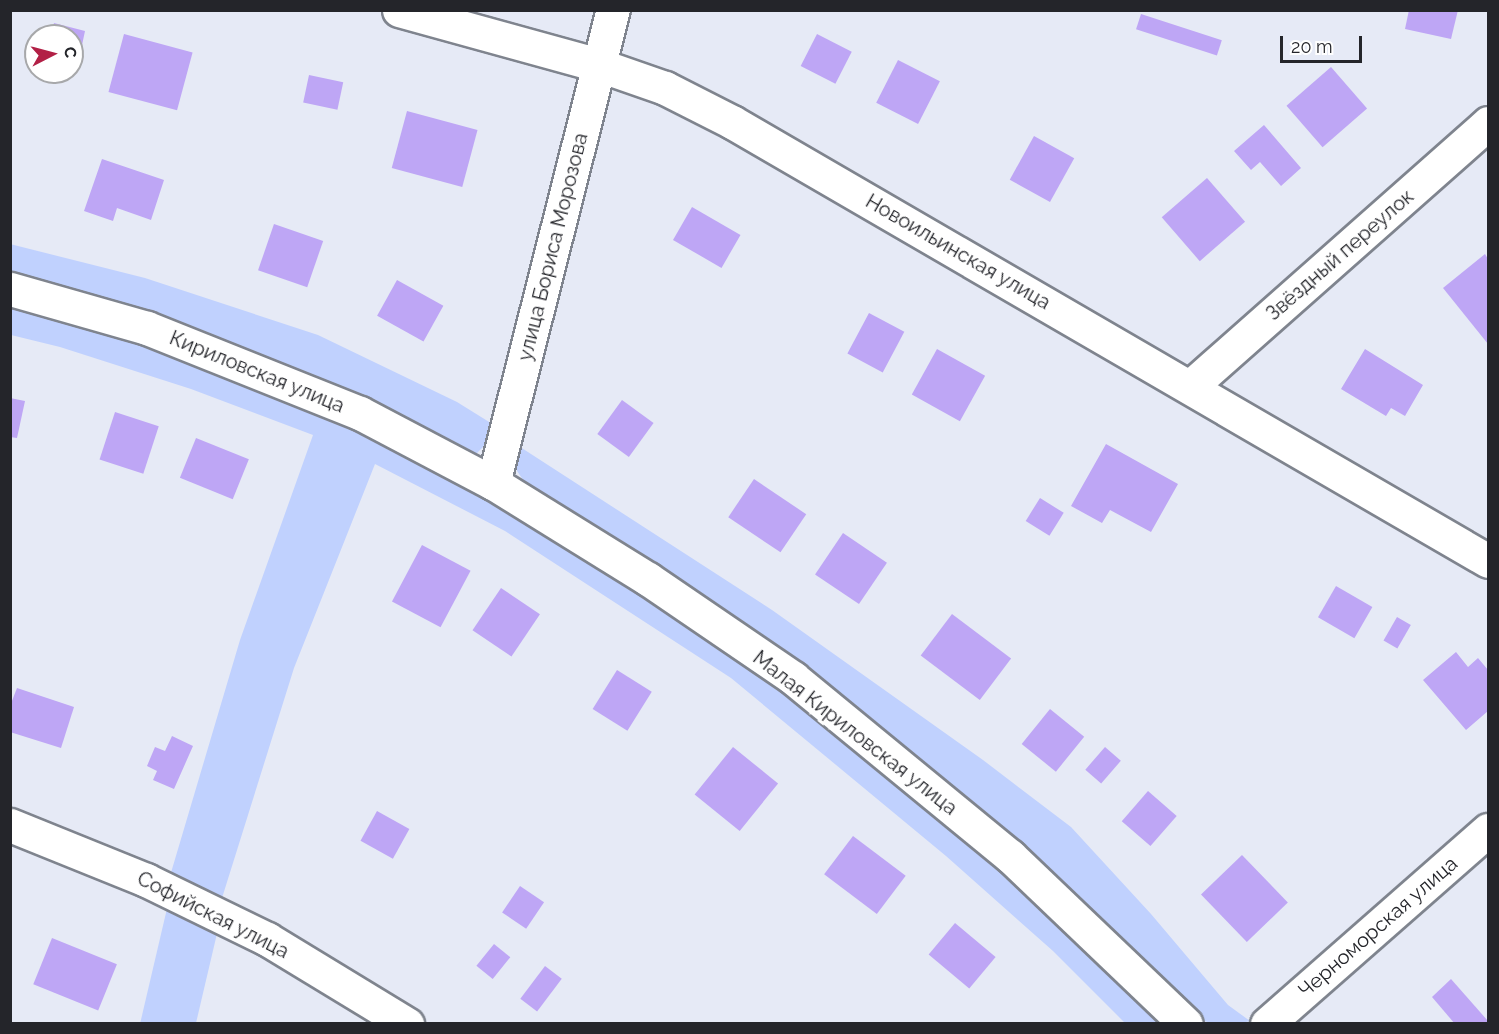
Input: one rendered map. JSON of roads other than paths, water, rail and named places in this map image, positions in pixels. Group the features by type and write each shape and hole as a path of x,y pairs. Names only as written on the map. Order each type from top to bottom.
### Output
{"street":[{"name":"Новоильинская улица","path":"399,10 599,65 665,88 732,122 1191,386 1488,561"},
{"name":"улица Бориса Морозова","path":"493,483 613,10"},
{"name":"Звёздный переулок","path":"1191,386 1488,123"},
{"name":"Кириловская улица","path":"10,289 147,328 360,413 493,483"},
{"name":"Малая Кириловская улица","path":"493,483 648,579 793,678 1010,856 1186,1023"},
{"name":"Софийская улица","path":"10,825 146,880 267,939 407,1023"},
{"name":"Черноморская улица","path":"1267,1023 1488,830"}]}
